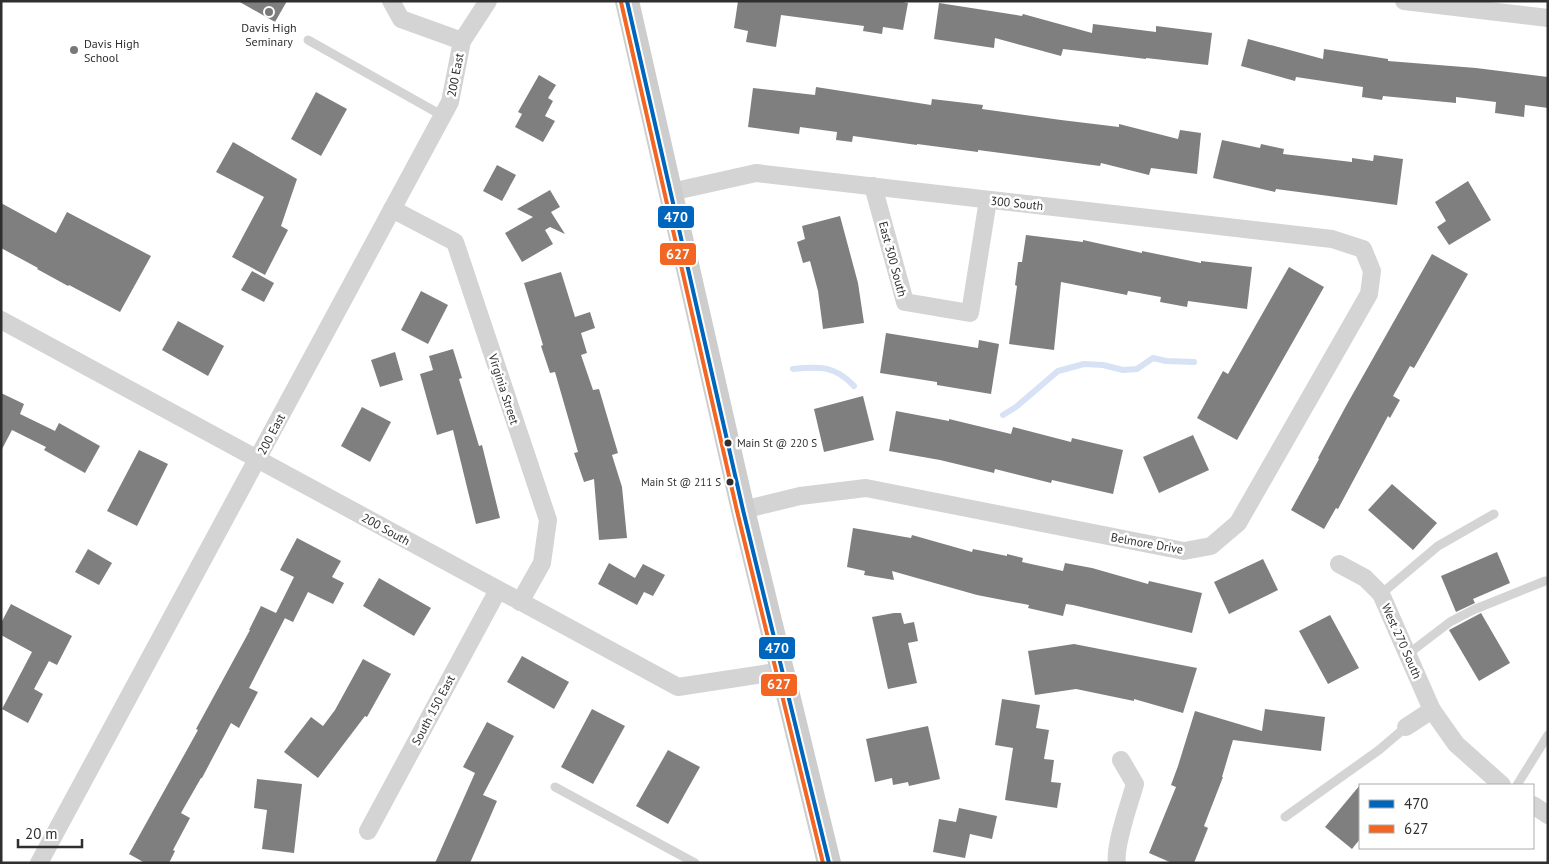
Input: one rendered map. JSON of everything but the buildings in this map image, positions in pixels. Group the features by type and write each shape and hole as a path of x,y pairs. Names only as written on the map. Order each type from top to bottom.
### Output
{"main road":[{"path":"627,1 743,510 830,863"}],"street":[{"path":"392,1 401,19 462,41"},
{"name":"200 East","path":"39,863 443,116 450,102 462,41 488,1"},
{"path":"1404,1 1548,18"},
{"name":"300 South","path":"671,192 756,173 1332,239 1363,249"},
{"name":"East 300 South","path":"873,186 905,302 970,313 988,200"},
{"name":"Virginia Street","path":"392,209 455,242 548,520 542,563 520,602"},
{"name":"Belmore Drive","path":"743,510 800,496 866,488 1184,551 1211,546 1238,523 1369,294 1372,271 1363,249"},
{"name":"200 South","path":"1,320 678,687 782,672"},
{"name":"West 270 South","path":"1339,564 1365,578 1381,594 1432,710 1456,744 1501,784"},
{"name":"South 150 East","path":"368,831 498,590"},
{"path":"1406,727 1432,710"},
{"path":"1117,863 1119,843 1135,784 1121,760"},
{"path":"1534,806 1548,815"}],"lane":[{"path":"308,40 443,116"},
{"path":"1381,594 1438,546 1494,514"},
{"path":"1408,654 1450,622 1473,610 1545,581"},
{"path":"1284,816 1379,750 1406,727"},
{"path":"1518,784 1548,735"},
{"path":"555,787 695,863"}],"waterway":[{"path":"1003,415 1016,407 1058,371 1084,364 1103,365 1123,370 1137,369 1153,358 1166,361 1194,362"},
{"path":"793,369 819,368 834,371 841,374 854,386"}],"transit line":[{"name":"470","path":"627,1 743,510 829,863"},
{"name":"627","path":"621,2 737,511 823,863"}],"place":[{"name":"Davis High Seminary","path":"269,12"},
{"name":"Davis High School","path":"74,50"},
{"name":"Main St @ 220 S","path":"728,443"},
{"name":"Main St @ 211 S","path":"730,482"}]}
